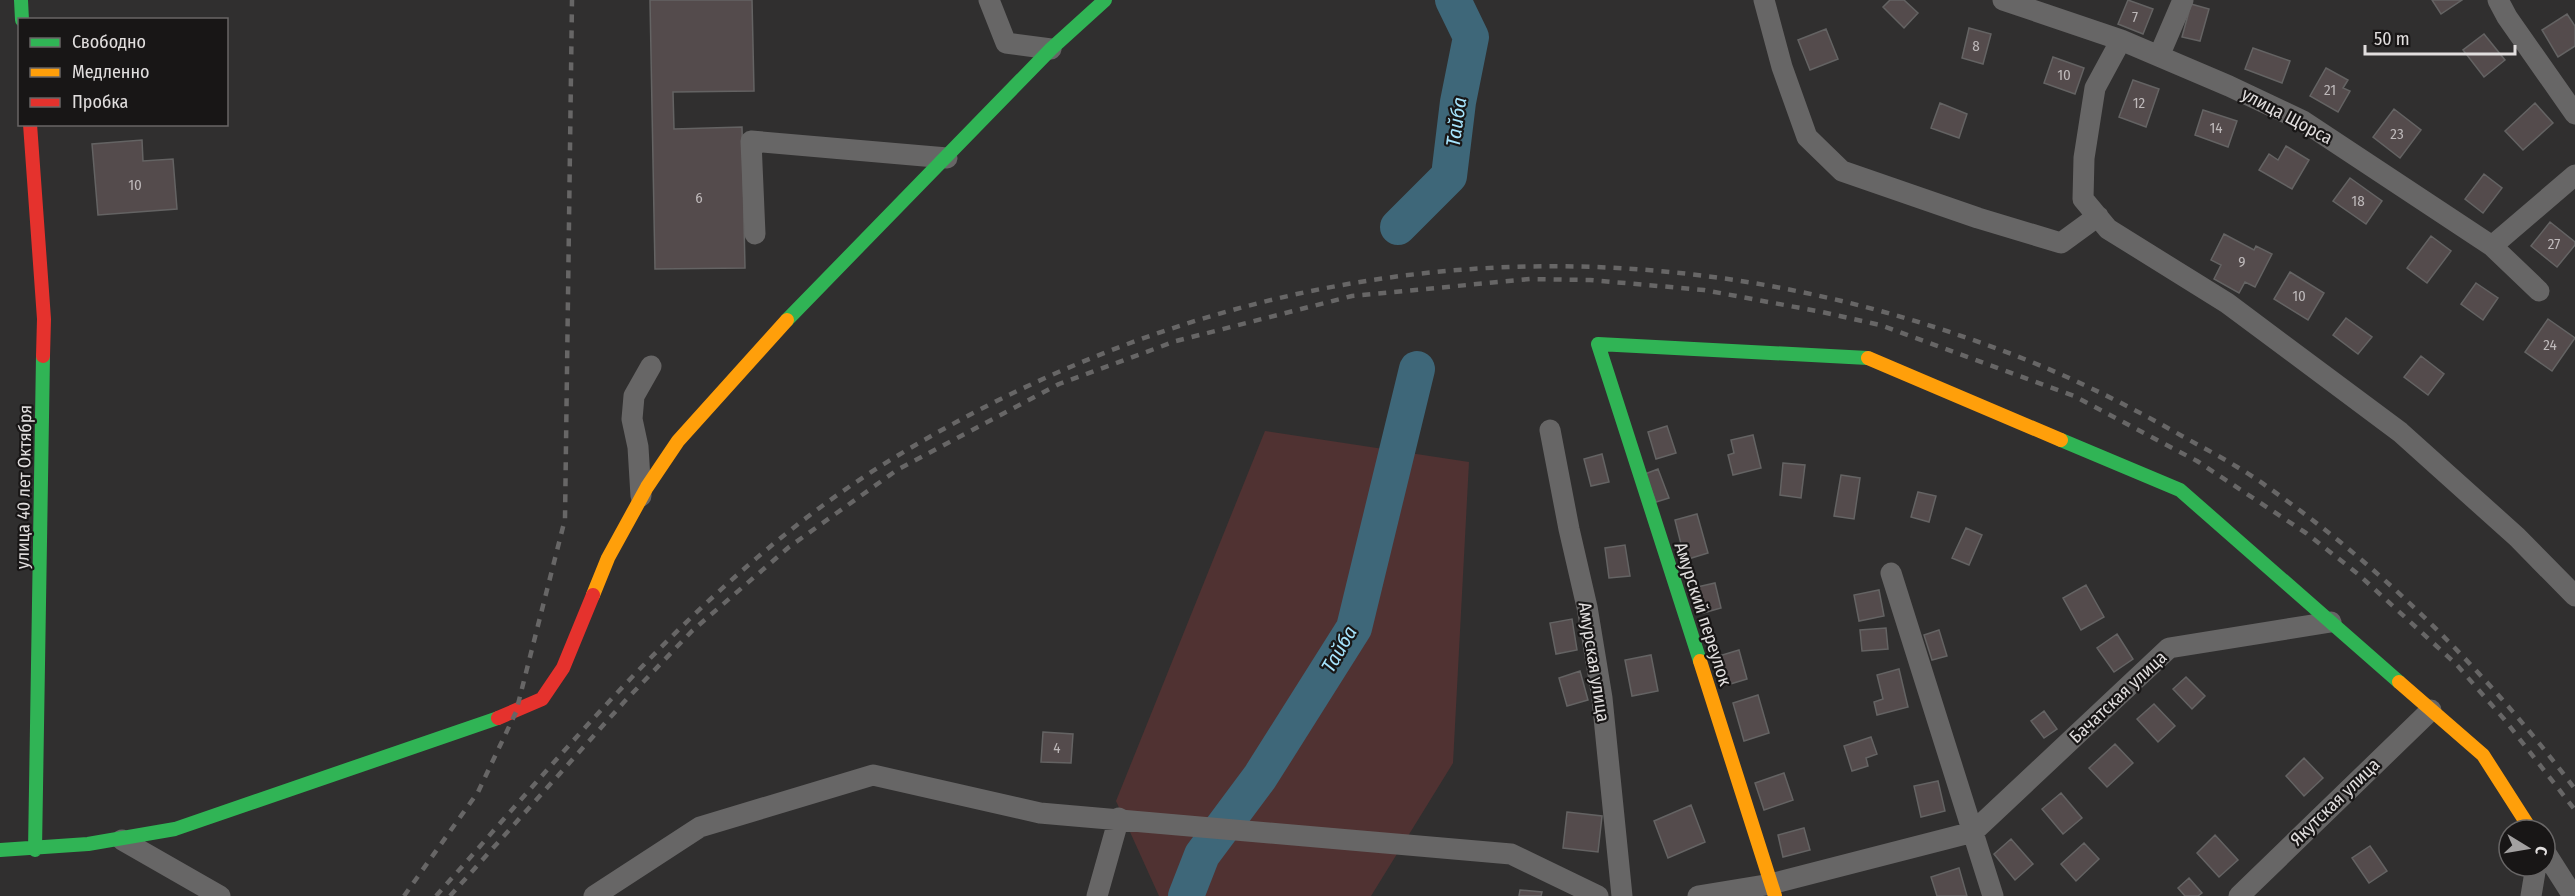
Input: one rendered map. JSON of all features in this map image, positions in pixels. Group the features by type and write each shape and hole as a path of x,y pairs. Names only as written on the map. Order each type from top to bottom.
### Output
{"main road":[{"path":"21,0 22,18"},
{"path":"0,850 35,850 122,840 175,829 516,712 542,699 563,668 608,558 641,496 678,441 765,342 947,159 1051,49 1105,0"},
{"name":"улица 40 лет Октября","path":"30,126 44,319 35,850"},
{"name":"Амурский переулок","path":"1773,890 1598,344 1863,356 2180,490 2331,622"},
{"path":"2331,622 2483,755 2523,818"}],"street":[{"path":"989,0 1006,43 1051,49"},
{"path":"1764,0 1782,67 1807,137 1842,171 1978,218 2061,243 2098,216"},
{"name":"улица Щорса","path":"2003,0 2121,40 2229,86 2303,121 2492,246 2539,291"},
{"path":"2159,56 2183,0"},
{"path":"2498,0 2507,17 2575,114"},
{"path":"2121,40 2095,88 2084,158 2084,200 2108,230 2227,303 2400,432 2517,537 2575,596"},
{"path":"754,234 751,141 947,159"},
{"path":"2492,246 2575,175"},
{"path":"641,496 638,447 632,419 634,396 651,366"},
{"name":"Амурская улица","path":"1551,430 1569,529 1587,607 1602,698 1622,896"},
{"path":"1891,573 1993,896"},
{"name":"Бачатская улица","path":"1698,896 1773,890 1973,832 2169,648 2331,622"},
{"name":"Якутская улица","path":"2239,896 2431,710"},
{"path":"594,896 700,827 873,775 1040,813 1178,823 1511,854 1598,896"},
{"path":"1097,896 1119,818"},
{"path":"122,840 220,896"},
{"path":"2557,871 2573,896"},
{"path":"2531,896 2534,878"}],"shaded area":[{"path":"1265,431 1469,462 1453,763 1371,896 1159,896 1116,801"}],"building":[{"path":"650,0 752,0 754,91 673,92 674,129 742,127 745,268 655,269"},
{"path":"1890,0 1904,0 1918,13 1904,28 1883,7"},
{"path":"2128,0 2153,9 2143,34 2118,24"},
{"path":"2432,0 2462,0 2441,14"},
{"path":"2191,4 2209,9 2200,41 2182,37"},
{"path":"2567,14 2575,26 2575,46 2558,57 2542,30"},
{"path":"1969,28 1991,34 1983,64 1962,58"},
{"path":"1826,29 1838,59 1810,70 1798,40"},
{"path":"2484,34 2505,60 2484,77 2463,50"},
{"path":"2253,48 2290,61 2282,83 2245,69"},
{"path":"2053,57 2084,68 2075,94 2044,83"},
{"path":"2326,68 2348,80 2343,88 2350,91 2338,112 2310,96"},
{"path":"2133,80 2159,89 2146,127 2119,117"},
{"path":"1940,103 1967,114 1959,138 1931,128"},
{"path":"2535,103 2553,123 2523,150 2505,131"},
{"path":"2394,109 2421,130 2400,158 2373,137"},
{"path":"2203,110 2237,121 2228,147 2195,135"},
{"path":"142,140 143,161 173,159 177,209 98,215 92,144"},
{"path":"2286,146 2309,160 2292,189 2259,170 2269,154 2278,160"},
{"path":"2484,174 2502,188 2483,213 2465,199"},
{"path":"2350,178 2382,201 2366,224 2333,201"},
{"path":"2550,222 2575,242 2557,267 2531,246"},
{"path":"2224,234 2254,250 2256,246 2272,254 2255,287 2245,282 2239,293 2214,279 2221,265 2211,260"},
{"path":"2431,236 2451,251 2427,283 2407,268"},
{"path":"2290,272 2324,293 2308,320 2274,299"},
{"path":"2476,283 2498,298 2483,320 2461,304"},
{"path":"2346,318 2372,337 2358,354 2333,335"},
{"path":"2548,319 2575,338 2552,371 2525,352"},
{"path":"2421,356 2444,374 2428,395 2404,377"},
{"path":"1667,426 1676,453 1656,459 1648,432"},
{"path":"1753,435 1761,468 1733,475 1728,455 1734,453 1731,440"},
{"path":"1602,454 1609,482 1591,486 1584,459"},
{"path":"1783,463 1805,465 1801,498 1780,495"},
{"path":"1658,469 1669,498 1656,502 1645,474"},
{"path":"1841,475 1860,478 1854,519 1834,516"},
{"path":"1918,492 1936,496 1929,522 1911,517"},
{"path":"1697,514 1708,553 1685,560 1675,520"},
{"path":"1966,528 1982,535 1969,565 1952,558"},
{"path":"1625,545 1630,576 1609,578 1605,548"},
{"path":"1715,583 1721,608 1703,613 1697,587"},
{"path":"2086,585 2104,617 2081,630 2063,598"},
{"path":"1879,590 1884,616 1859,621 1854,595"},
{"path":"1572,619 1577,650 1556,654 1550,623"},
{"path":"1886,628 1888,649 1862,651 1860,630"},
{"path":"1939,630 1947,656 1932,660 1924,635"},
{"path":"2117,634 2133,659 2114,672 2097,648"},
{"path":"1739,650 1747,679 1727,685 1719,656"},
{"path":"1651,655 1658,691 1632,696 1625,660"},
{"path":"1899,669 1908,707 1877,715 1874,702 1883,699 1877,675"},
{"path":"1580,671 1588,700 1567,706 1559,678"},
{"path":"2186,677 2205,696 2192,709 2173,689"},
{"path":"1758,695 1769,733 1744,741 1733,703"},
{"path":"2154,704 2175,726 2158,742 2137,719"},
{"path":"2044,711 2057,729 2044,738 2031,721"},
{"path":"1043,732 1073,734 1071,763 1041,762"},
{"path":"1871,737 1877,754 1866,758 1868,766 1852,771 1844,746"},
{"path":"2115,744 2133,763 2107,787 2089,768"},
{"path":"2304,758 2323,778 2304,796 2286,776"},
{"path":"1784,773 1793,800 1764,810 1755,783"},
{"path":"1938,781 1945,811 1921,817 1914,786"},
{"path":"2061,793 2082,818 2063,834 2042,809"},
{"path":"1691,805 1705,842 1668,858 1654,821"},
{"path":"1567,812 1602,816 1598,852 1563,848"},
{"path":"1804,828 1810,850 1783,857 1778,835"},
{"path":"2215,835 2238,860 2219,877 2197,853"},
{"path":"2011,839 2033,864 2015,880 1994,854"},
{"path":"2084,843 2099,859 2076,881 2061,864"},
{"path":"2370,846 2387,871 2369,883 2352,858"},
{"path":"1959,868 1967,896 1937,896 1931,877"},
{"path":"2189,878 2202,893 2198,896 2185,896 2178,888"},
{"path":"1520,890 1542,892 1541,896 1519,896"}],"waterway":[{"name":"Тайба","path":"1398,227 1449,176 1458,102 1471,37 1453,0"},
{"name":"Тайба","path":"1186,896 1202,855 1260,777 1354,628 1417,369"}],"railway":[{"path":"404,896 478,792 516,712 565,519 572,0"},
{"path":"436,896 594,718 648,660 705,605 764,552 826,503 892,459 1021,389 1154,335 1289,296 1426,273 1565,266 1705,276 1846,302 2012,354 2135,410 2259,481 2312,520 2395,589 2471,665 2507,705 2575,789"},
{"path":"450,896 624,702 692,631 789,547 897,470 1059,384 1176,341 1352,296 1530,279 1590,280 1704,290 1822,312 1880,325 2074,396 2197,461 2306,533 2358,574 2456,664 2504,719 2575,810"}],"traffic: fast":[{"path":"21,0 22,18"},
{"path":"787,320 1051,49 1105,0"},
{"path":"1700,661 1598,344 1868,358"},
{"path":"35,850 43,356"},
{"path":"2061,440 2180,490 2399,682"},
{"path":"0,850 88,844 175,829 498,718"}],"traffic: slow":[{"path":"593,595 608,558 647,487 678,441 787,320"},
{"path":"1868,358 2061,440"},
{"path":"1700,661 1775,896"},
{"path":"2399,682 2483,755 2523,818"}],"traffic: jam":[{"path":"30,126 44,319 43,356"},
{"path":"498,718 542,699 563,668 593,595"}]}
